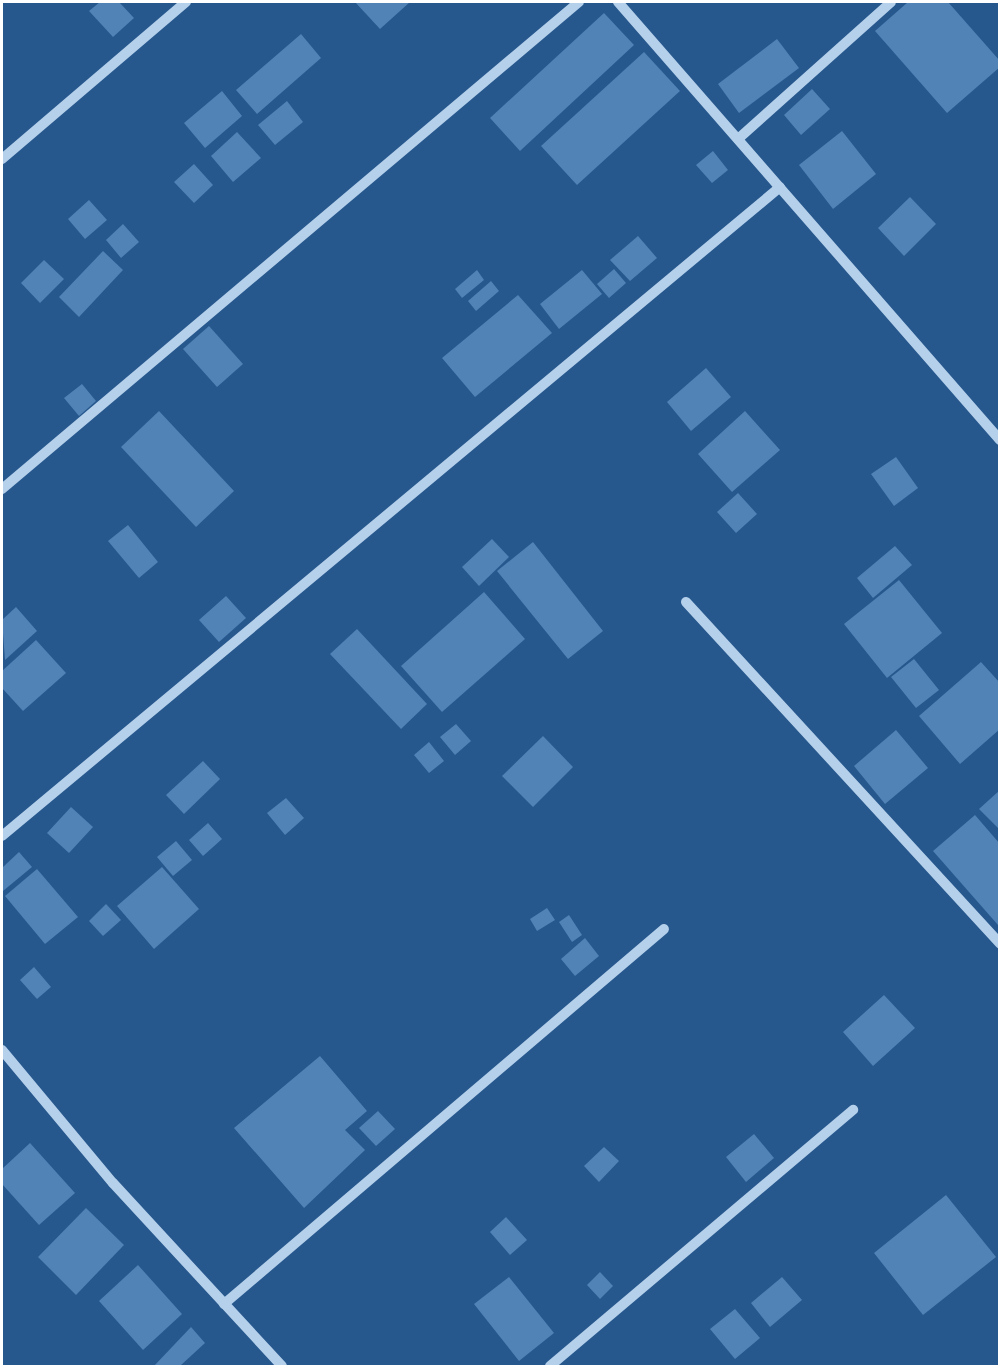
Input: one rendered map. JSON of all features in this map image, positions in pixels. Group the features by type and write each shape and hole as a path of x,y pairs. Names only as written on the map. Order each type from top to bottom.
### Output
{"street":[{"path":"2,159 186,2"},
{"path":"2,489 579,2"},
{"path":"618,2 999,440"},
{"path":"738,139 891,2"},
{"path":"2,837 780,188"},
{"path":"686,602 999,943"},
{"path":"224,1304 664,929"},
{"path":"2,1050 224,1304 282,1366"},
{"path":"550,1366 853,1110"}],"building":[{"path":"100,2 119,2 134,18 113,37 89,11"},
{"path":"355,2 410,2 380,29"},
{"path":"908,2 948,2 1000,61 1000,67 947,113 875,31"},
{"path":"604,13 634,45 520,151 490,118"},
{"path":"301,34 321,58 257,114 236,90"},
{"path":"777,39 799,68 739,113 718,84"},
{"path":"644,52 680,91 577,185 541,146"},
{"path":"812,89 830,109 801,135 784,115"},
{"path":"222,91 242,116 205,148 184,123"},
{"path":"287,101 303,122 275,145 258,125"},
{"path":"842,131 876,174 833,209 799,165"},
{"path":"237,132 261,158 233,182 211,156"},
{"path":"713,151 728,170 712,183 696,165"},
{"path":"194,164 213,185 194,203 174,182"},
{"path":"910,197 936,224 904,256 878,228"},
{"path":"89,200 107,220 85,239 68,219"},
{"path":"123,224 139,242 121,258 106,240"},
{"path":"638,236 657,258 630,281 610,260"},
{"path":"103,251 123,270 79,317 59,297"},
{"path":"44,260 64,279 40,303 21,283"},
{"path":"614,269 626,283 609,298 597,284"},
{"path":"477,270 484,280 462,298 455,289"},
{"path":"582,270 602,294 559,329 540,304"},
{"path":"491,281 499,291 476,311 468,301"},
{"path":"518,295 552,333 475,397 442,358"},
{"path":"209,326 243,364 217,387 183,349"},
{"path":"706,368 731,397 691,431 667,402"},
{"path":"82,384 96,401 79,416 64,398"},
{"path":"159,411 234,491 196,527 121,447"},
{"path":"745,411 780,450 732,492 698,454"},
{"path":"896,457 918,488 894,506 871,474"},
{"path":"738,493 757,514 736,533 717,512"},
{"path":"128,525 158,562 139,578 108,541"},
{"path":"492,539 509,557 479,586 462,567"},
{"path":"533,542 603,631 568,659 497,571"},
{"path":"895,546 912,565 873,598 857,578"},
{"path":"899,580 942,633 887,678 844,624"},
{"path":"484,592 525,639 442,712 401,666"},
{"path":"226,596 246,618 219,642 199,620"},
{"path":"16,607 37,631 5,660 2,620"},
{"path":"357,629 427,704 401,729 330,654"},
{"path":"36,640 66,673 23,711 2,688 2,671"},
{"path":"914,659 939,690 916,708 891,677"},
{"path":"981,662 1000,683 1000,729 960,764 919,716"},
{"path":"456,724 471,741 455,755 440,737"},
{"path":"896,730 928,768 885,804 854,766"},
{"path":"543,736 573,767 533,807 502,776"},
{"path":"429,742 444,761 429,773 414,755"},
{"path":"203,761 220,779 184,814 166,795"},
{"path":"1000,790 1000,830 979,809"},
{"path":"286,798 304,818 285,835 267,813"},
{"path":"71,807 93,827 69,853 47,833"},
{"path":"975,815 1000,844 998,925 933,851"},
{"path":"208,823 222,839 203,856 189,840"},
{"path":"176,841 192,860 173,876 157,857"},
{"path":"19,852 32,867 3,891 2,868"},
{"path":"162,867 199,909 154,949 117,906"},
{"path":"37,869 78,917 45,944 5,896"},
{"path":"106,904 121,920 103,936 89,921"},
{"path":"547,908 555,920 537,931 530,919"},
{"path":"569,915 582,935 572,942 559,922"},
{"path":"585,938 599,956 575,976 561,959"},
{"path":"34,967 51,987 37,999 20,980"},
{"path":"884,995 915,1028 873,1066 843,1032"},
{"path":"320,1056 367,1111 345,1130 365,1150 304,1208 234,1128"},
{"path":"378,1111 395,1129 376,1146 359,1128"},
{"path":"754,1134 774,1158 746,1182 726,1157"},
{"path":"30,1143 75,1193 39,1225 2,1184 2,1169"},
{"path":"604,1147 619,1161 599,1182 584,1166"},
{"path":"946,1195 996,1257 923,1315 874,1253"},
{"path":"86,1208 124,1245 76,1295 38,1257"},
{"path":"506,1217 527,1240 510,1255 490,1232"},
{"path":"138,1265 182,1314 143,1350 99,1301"},
{"path":"600,1272 613,1286 600,1299 587,1285"},
{"path":"509,1277 554,1333 519,1361 474,1304"},
{"path":"782,1277 802,1300 770,1327 751,1303"},
{"path":"735,1309 760,1338 735,1359 710,1329"},
{"path":"191,1327 205,1343 180,1366 154,1366"}]}
